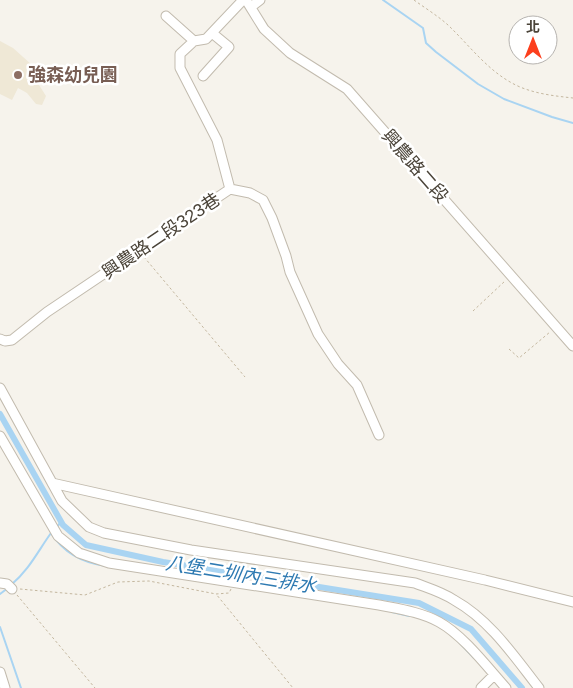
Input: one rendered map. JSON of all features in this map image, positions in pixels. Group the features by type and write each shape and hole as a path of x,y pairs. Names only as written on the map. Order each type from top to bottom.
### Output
{"street":[{"name":"興農路二段323巷","path":"0,339 5,341 12,340 47,312 230,189 217,140 180,68 180,54 194,42 206,39 247,2 260,0"},
{"name":"興農路二段","path":"247,2 264,29 290,53 347,89 573,346"},
{"path":"166,16 194,42"},
{"path":"203,76 229,47 212,33"},
{"path":"230,189 250,193 263,200 272,218 290,272 318,334 338,364 357,385 378,435"},
{"path":"0,388 62,501 89,527 104,534 191,550 415,583 438,591 473,613 498,636 539,688"},
{"path":"0,436 58,536 79,553 109,563 379,605 418,613 440,622 452,632 471,649 506,688"},
{"path":"52,483 485,580 573,602"},
{"path":"0,672 5,688"},
{"path":"481,688 494,675"}],"path":[{"path":"414,0 447,24 499,76 520,87 542,94 573,98"},
{"path":"139,250 245,377"},
{"path":"473,311 511,276"},
{"path":"510,349 519,358 556,327"},
{"path":"6,585 85,595 118,582 149,580 216,594 229,593 236,582"},
{"path":"6,585 95,688"},
{"path":"216,594 293,688"}],"shaded area":[{"name":"強森幼兒園","path":"0,41 13,48 32,65 39,85 46,96 42,105 36,104 27,93 18,88 12,100 0,94"}],"waterway":[{"path":"383,0 423,28 426,43 478,84 504,99 573,123"},
{"name":"八堡二圳內三排水","path":"0,414 63,525 86,545 163,562 419,603 471,629 522,688"},
{"name":"八堡二圳內三排水","path":"56,528 61,522"},
{"path":"51,533 61,546 74,556 106,566"},
{"path":"11,585 28,567 51,533"},
{"path":"0,594 8,588"},
{"path":"392,612 409,616"},
{"path":"0,627 21,688"},
{"path":"457,640 474,658"}],"place":[{"name":"強森幼兒園","path":"18,75"}]}
